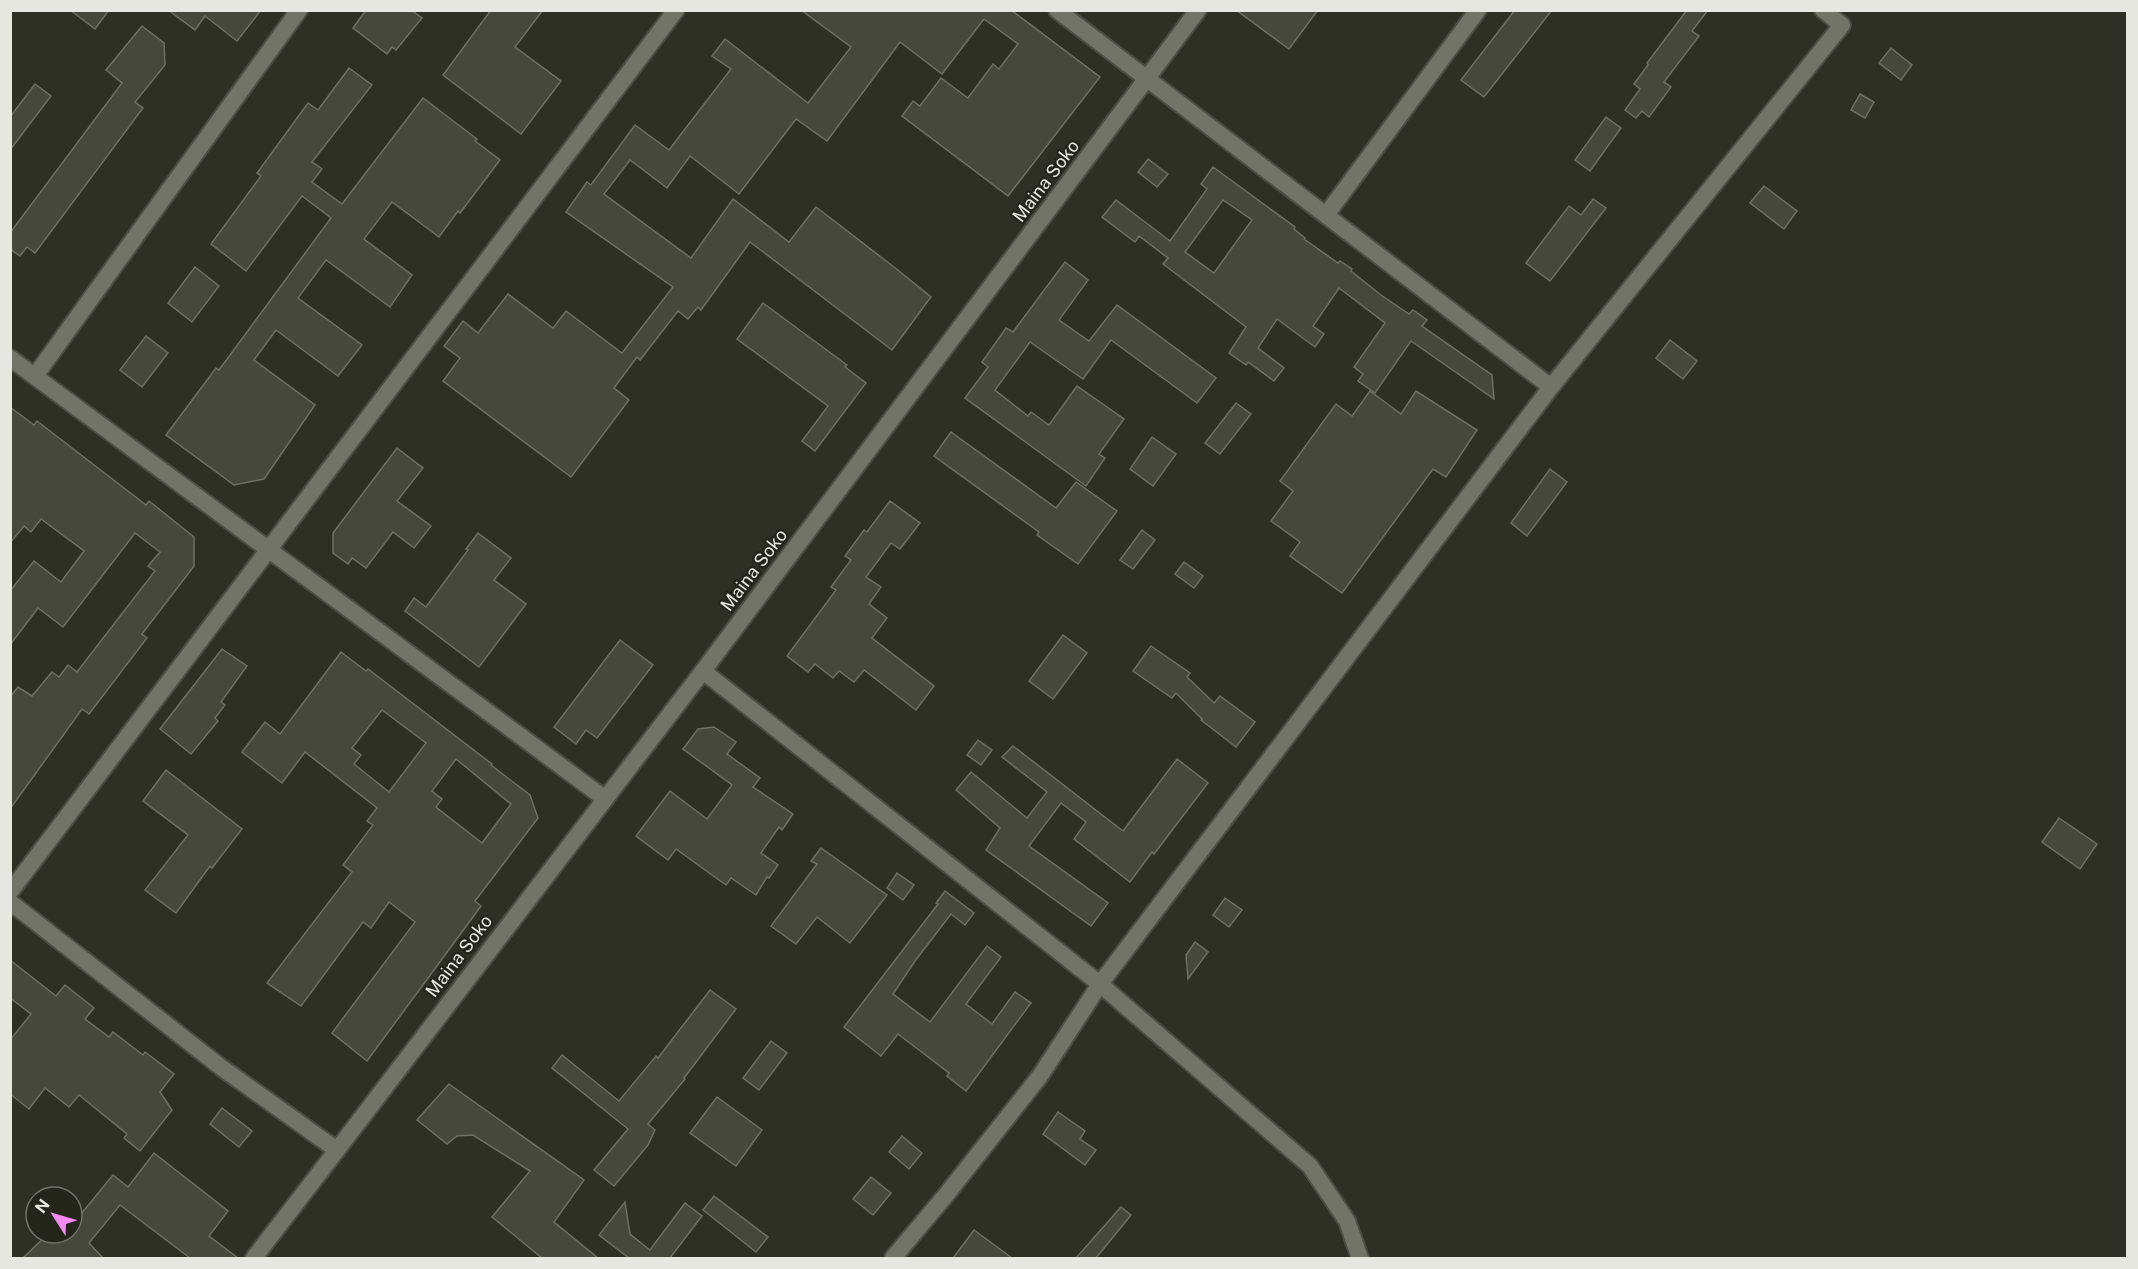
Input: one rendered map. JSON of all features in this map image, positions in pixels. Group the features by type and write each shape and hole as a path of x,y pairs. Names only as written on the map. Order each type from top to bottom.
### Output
{"street":[{"path":"35,376 299,10"},
{"path":"10,892 676,10"},
{"path":"1057,10 1551,387"},
{"name":"Maina Soko","path":"254,1258 703,671 1198,10"},
{"path":"1326,215 1478,10"},
{"path":"892,1258 946,1195 1040,1076 1100,984 1551,387 1842,25 1823,10"},
{"path":"10,358 604,798"},
{"path":"703,671 1100,984 1310,1166 1347,1221 1360,1258"},
{"path":"10,902 222,1068 337,1150"}],"building":[{"path":"70,10 109,10 95,29"},
{"path":"168,10 261,10 237,41 205,16 195,30"},
{"path":"366,10 411,10 422,18 396,50 392,47 387,54 353,28"},
{"path":"491,10 543,10 515,47 561,81 521,134 443,75"},
{"path":"801,10 1011,10 1100,77 1008,196 902,116 913,101 920,106 941,78 968,98 993,64 999,69 1018,44 984,19 942,74 900,42 827,141 796,119 739,194 690,156 667,188 630,160 604,194 691,258 733,199 789,242 816,207 931,297 892,350 750,242 701,310 698,307 688,319 678,311 640,360 637,357 614,388 629,400 571,477 443,381 460,358 444,346 463,321 478,333 508,294 553,328 566,311 622,353 673,287 566,212 587,182 591,185 635,125 669,150 731,69 712,56 725,39 808,103 851,47"},
{"path":"1236,10 1318,10 1289,49"},
{"path":"1515,10 1552,10 1484,97 1461,80"},
{"path":"1687,10 1708,10 1692,31 1699,36 1664,82 1671,87 1649,117 1642,111 1636,118 1625,110 1640,89 1634,84"},
{"path":"142,26 164,43 165,65 135,102 143,108 35,253 27,247 20,256 10,249 10,233 122,83 106,70"},
{"path":"1891,48 1912,65 1901,80 1879,63"},
{"path":"349,68 372,85 312,162 322,169 312,182 342,204 423,98 477,139 475,141 500,160 439,237 392,202 364,239 412,275 390,307 326,260 298,298 362,345 338,376 276,330 254,360 315,405 264,479 234,485 166,435 216,368 219,370 331,218 302,196 246,271 211,244 261,176 257,173 308,103 318,110"},
{"path":"35,84 51,96 10,150 10,117"},
{"path":"1860,94 1874,102 1865,118 1851,110"},
{"path":"1606,117 1621,128 1590,171 1575,160"},
{"path":"1148,159 1168,174 1157,187 1138,172"},
{"path":"1213,167 1295,227 1294,229 1304,239 1338,263 1340,261 1352,269 1351,271 1381,295 1409,314 1413,310 1427,320 1422,326 1492,375 1494,399 1411,341 1375,393 1358,381 1363,374 1354,367 1385,323 1339,288 1313,326 1324,334 1315,347 1277,319 1258,348 1284,368 1274,381 1248,362 1246,365 1229,353 1246,327 1163,264 1168,258 1139,236 1135,242 1102,217 1116,200 1170,241 1207,189 1201,184","holes":["1223,200 1252,220 1214,273 1185,252"]},
{"path":"1764,186 1797,211 1784,229 1750,203"},
{"path":"1593,199 1606,208 1550,281 1526,263 1569,206 1581,215"},
{"path":"1065,262 1088,280 1059,320 1089,341 1117,305 1216,378 1197,403 1111,340 1083,379 1030,342 995,390 1028,416 1031,412 1049,425 1077,386 1124,419 1099,454 1105,458 1086,486 965,398 988,367 982,362 1006,328 1013,332"},
{"path":"195,267 219,286 192,322 168,303"},
{"path":"763,303 847,365 845,367 866,383 815,451 802,441 828,406 737,339"},
{"path":"146,336 168,353 142,387 120,370"},
{"path":"1670,340 1697,361 1683,379 1656,358"},
{"path":"1370,391 1401,414 1416,391 1477,430 1446,477 1433,469 1342,593 1290,556 1300,542 1271,521 1293,491 1280,481 1336,404 1352,416"},
{"path":"1236,403 1251,414 1220,454 1205,443"},
{"path":"10,407 34,425 37,421 146,505 149,501 194,537 194,566 142,634 147,638 89,714 82,709 10,809 10,697 18,687 32,696 52,672 59,677 68,665 77,672 155,571 148,566 160,552 135,533 63,627 38,608 10,645 10,591 34,561 61,582 84,551 41,519 31,532 24,526 10,543"},
{"path":"951,432 1056,508 1076,482 1117,511 1078,564 1037,535 1039,532 934,456"},
{"path":"1152,437 1176,454 1153,486 1130,469"},
{"path":"397,448 423,468 397,501 431,526 414,548 393,532 366,568 352,558 348,564 333,553 333,533"},
{"path":"1550,469 1567,482 1527,536 1511,523"},
{"path":"890,501 920,523 900,549 891,543 866,577 881,587 869,604 887,618 872,638 934,686 916,710 864,670 854,682 839,671 833,678 815,664 808,672 787,656 836,590 831,587 851,560 845,556 864,530 867,532"},
{"path":"1142,530 1155,540 1133,569 1120,560"},
{"path":"478,533 511,558 494,580 526,604 479,667 405,611 414,598 426,607"},
{"path":"1184,562 1203,576 1194,588 1175,574"},
{"path":"1063,635 1087,653 1053,699 1029,681"},
{"path":"620,640 653,665 597,738 586,730 576,744 554,727"},
{"path":"1151,646 1190,673 1187,677 1214,703 1220,696 1255,722 1236,747 1201,720 1176,693 1172,698 1133,671"},
{"path":"222,649 247,666 221,702 225,705 215,718 218,721 191,754 160,729"},
{"path":"341,652 366,671 368,669 530,795 538,818 475,901 481,906 367,1061 332,1033 415,922 389,902 371,928 363,922 301,1006 267,983 352,872 343,865 373,825 367,821 377,808 305,752 282,783 242,752 265,722 280,734","holes":["382,710 426,743 389,792 354,764 361,755 352,748","456,759 511,804 482,843 436,807 442,799 432,791"]},
{"path":"714,727 736,742 727,754 760,778 753,787 793,814 782,830 779,827 761,853 778,865 756,895 731,878 726,885 676,849 668,860 636,836 670,791 707,819 732,785 683,749 698,729"},
{"path":"978,740 992,750 981,765 967,755"},
{"path":"1013,746 1123,831 1177,759 1208,783 1130,882 1074,839 1086,822 1061,803 1029,846 1108,903 1091,926 986,850 1000,828 956,790 971,772 1027,818 1047,792 1002,757"},
{"path":"166,770 242,829 212,868 210,866 176,913 145,890 188,835 143,801"},
{"path":"2059,818 2097,844 2080,869 2042,842"},
{"path":"821,848 887,895 850,943 817,917 796,944 771,926 817,864 811,861"},
{"path":"897,873 914,885 903,900 887,888"},
{"path":"945,891 974,913 965,925 951,914 893,994 930,1022 987,946 1001,957 966,1004 992,1024 1015,992 1031,1003 966,1091 947,1076 949,1073 898,1034 881,1056 844,1027 938,904 936,903"},
{"path":"1225,898 1242,910 1229,927 1213,915"},
{"path":"1195,942 1208,952 1188,979 1186,955"},
{"path":"10,960 56,996 65,985 94,1008 85,1019 109,1037 113,1032 143,1055 145,1052 174,1074 160,1092 172,1110 140,1151 124,1138 127,1134 79,1095 69,1107 45,1088 29,1109 10,1094 10,1040 31,1014 10,998"},
{"path":"710,990 736,1009 685,1079 648,1124 655,1130 648,1145 614,1186 594,1170 628,1129 552,1068 562,1055 619,1101 656,1056 658,1058"},
{"path":"771,1041 787,1053 759,1090 743,1078"},
{"path":"449,1084 584,1180 554,1222 598,1258 542,1258 492,1217 530,1171 473,1135 457,1136 447,1144 417,1120"},
{"path":"717,1097 762,1130 736,1166 690,1133"},
{"path":"222,1108 252,1131 239,1147 210,1124"},
{"path":"1058,1112 1085,1131 1080,1139 1096,1150 1085,1165 1043,1134"},
{"path":"902,1136 922,1153 909,1169 889,1152"},
{"path":"154,1153 228,1211 209,1236 238,1258 190,1258 120,1205 89,1243 103,1258 23,1258 37,1245 84,1245 84,1210 113,1175 128,1187"},
{"path":"871,1177 891,1193 873,1215 853,1199"},
{"path":"714,1196 768,1237 756,1252 703,1210"},
{"path":"625,1202 630,1234 650,1250 685,1203 702,1216 670,1258 629,1258 599,1235"},
{"path":"1121,1207 1131,1215 1096,1258 1076,1258"},
{"path":"974,1230 1012,1258 953,1258"}]}
